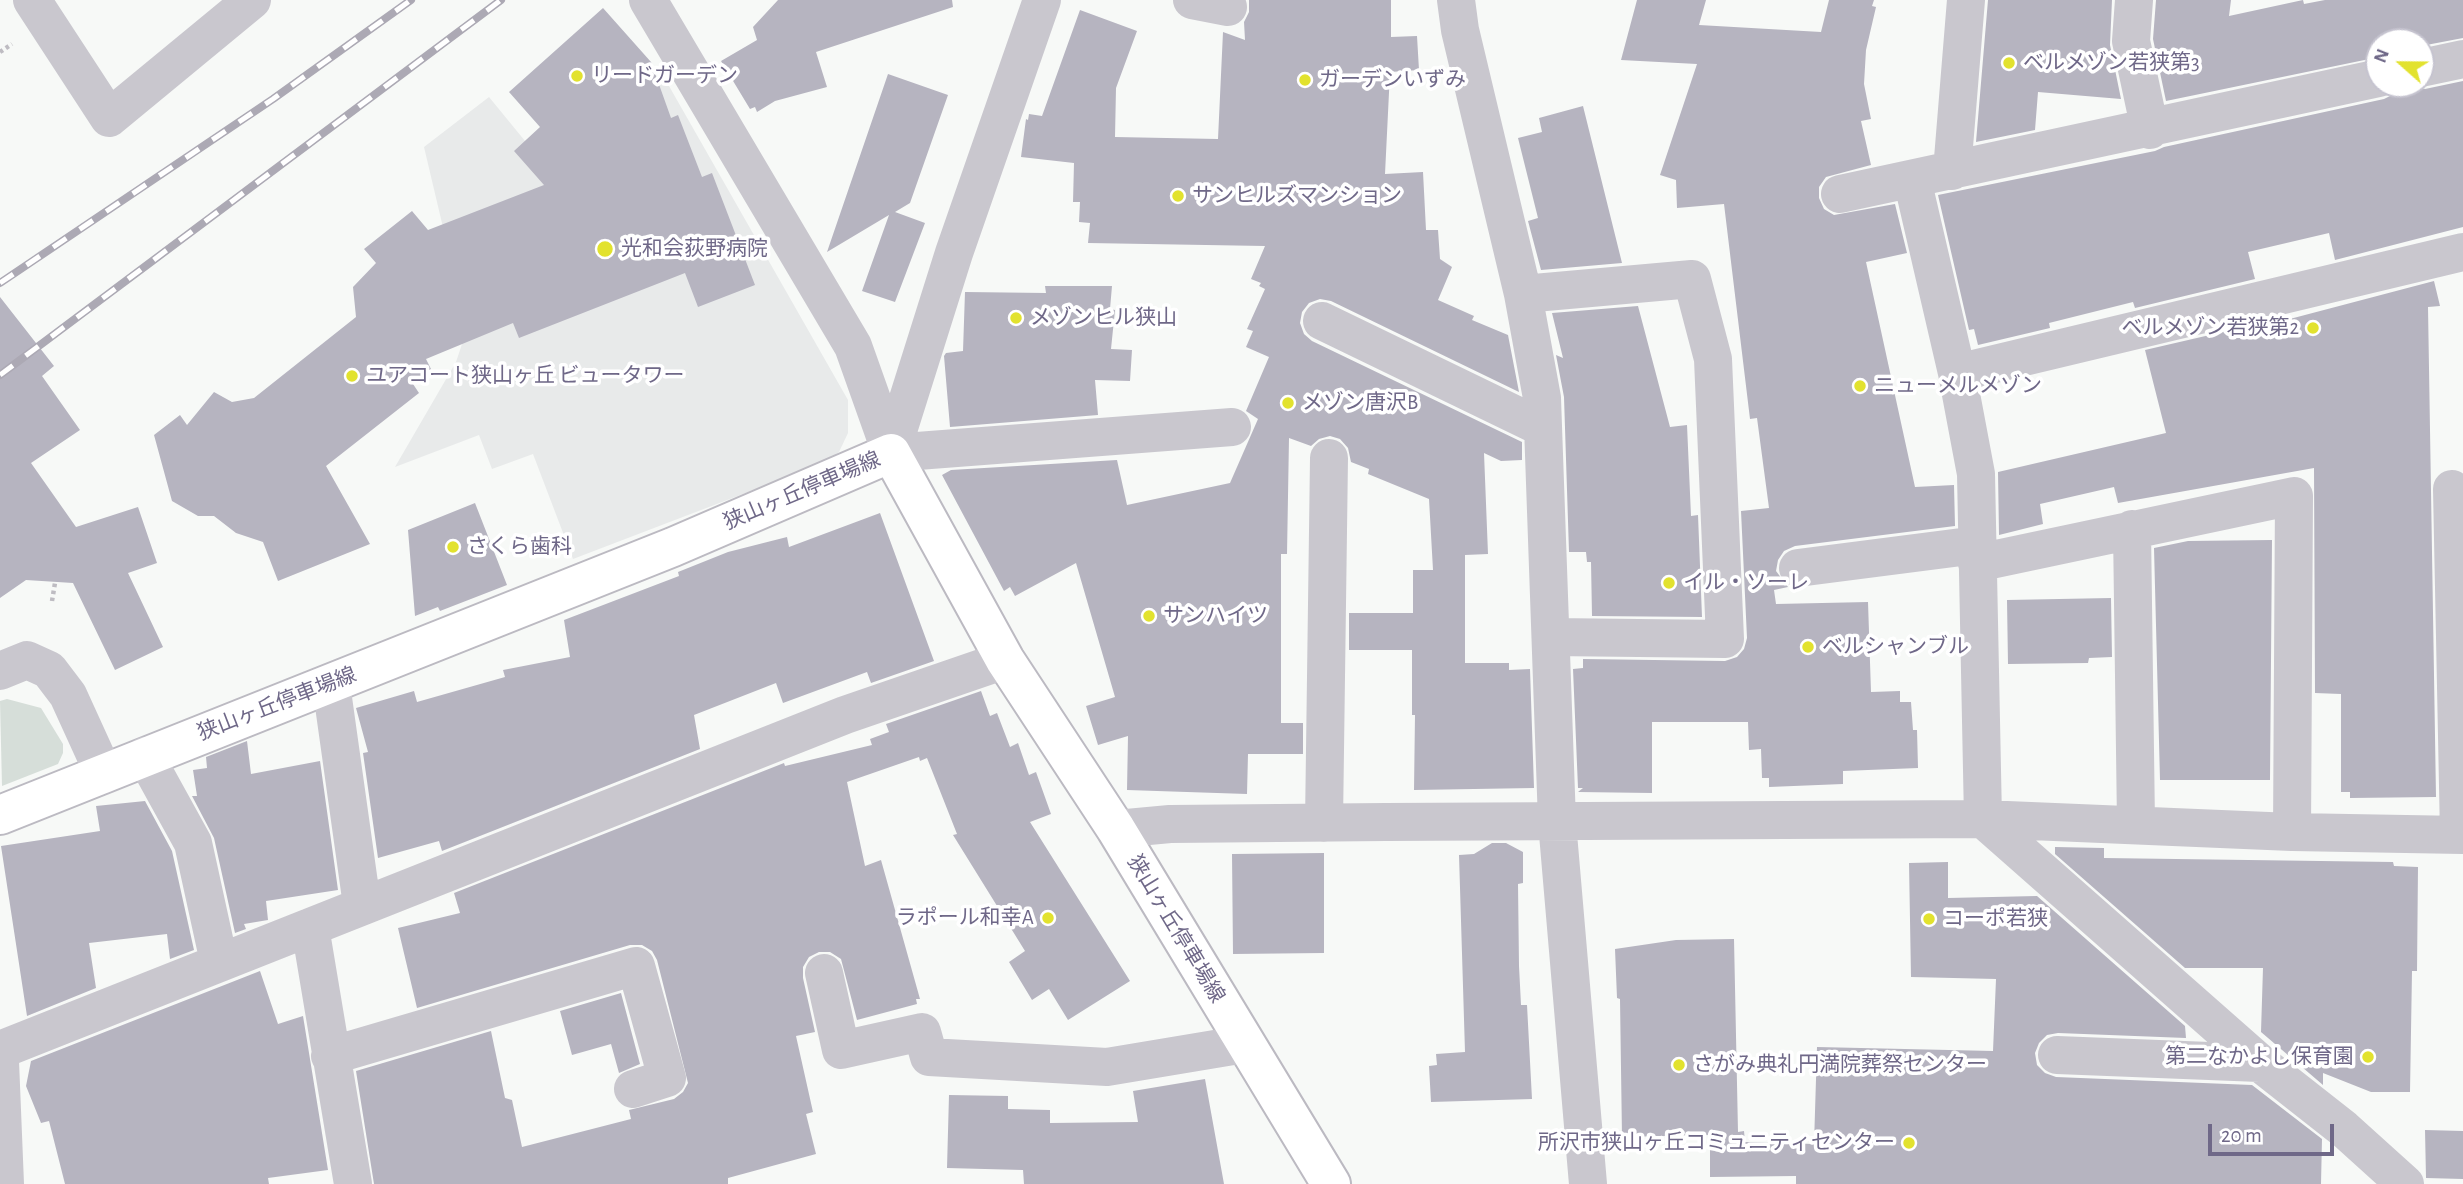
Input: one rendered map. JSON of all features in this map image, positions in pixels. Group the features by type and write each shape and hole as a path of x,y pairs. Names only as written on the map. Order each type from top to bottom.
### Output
{"main road":[{"name":"狭山ヶ丘停車場線","path":"0,815 673,547 891,453 1005,660 1116,829 1331,1184"}],"street":[{"path":"32,0 109,118 252,0"},
{"path":"648,0 853,346 891,453"},
{"path":"891,453 954,253 1042,0"},
{"path":"1456,0 1460,30 1523,293 1542,398 1557,822 1588,1184"},
{"path":"1952,171 1966,0"},
{"path":"2134,0 2131,41 2150,130"},
{"path":"2435,65 2463,59"},
{"path":"1840,194 2150,130 2365,81"},
{"path":"1912,179 1957,373 1976,474 1983,819 2260,1063 2344,1129 2405,1184"},
{"path":"1957,373 2463,252"},
{"path":"1523,293 1692,279 1713,359 1725,639 1552,637"},
{"path":"1322,321 1543,428"},
{"path":"891,453 1232,427"},
{"path":"1324,823 1329,458"},
{"path":"1116,829 1170,824 1983,819 2292,832 2461,835 2452,489"},
{"path":"1798,568 1977,554 2132,529 2294,496 2292,832"},
{"path":"2132,529 2136,824"},
{"path":"0,671 27,660 49,670 68,695 104,774"},
{"path":"0,1050 845,715 1005,660"},
{"path":"331,684 362,905"},
{"path":"145,756 193,843 219,962"},
{"path":"310,927 353,1184"},
{"path":"330,1056 636,967 667,1078 633,1089"},
{"path":"824,974 841,1050 922,1032 929,1057 1107,1068 1244,1044"},
{"path":"2057,1055 2260,1063"},
{"path":"0,1061 5,1184"}],"path":[{"path":"52,601 55,583"}],"shaded area":[{"name":"光和会荻野病院","path":"661,72 848,400 848,433 839,452 824,463 573,559 533,454 492,469 479,435 395,467 456,362 467,329 424,147 489,97 548,169"},
{"path":"7,699 41,708 63,744 63,753 58,764 2,786 0,701"}],"building":[{"path":"778,0 952,0 953,7 816,52 827,87 775,101 757,112 755,107 750,109 721,61 757,40 753,27"},
{"path":"1249,0 1391,0 1391,37 1417,36 1419,70 1390,72 1385,174 1423,172 1426,230 1438,230 1440,259 1452,267 1438,300 1474,316 1472,320 1508,335 1519,392 1331,301 1320,299 1309,303 1302,312 1300,323 1304,334 1312,341 1522,442 1522,460 1501,461 1484,453 1488,554 1465,555 1465,663 1509,663 1509,670 1530,669 1534,788 1414,790 1412,650 1349,650 1349,613 1413,613 1413,570 1433,570 1429,499 1368,474 1369,469 1351,462 1348,448 1340,439 1330,436 1319,439 1311,446 1289,438 1287,554 1281,554 1281,723 1303,723 1303,754 1248,754 1247,794 1127,790 1128,736 1098,745 1086,706 1115,697 1076,563 1015,596 1010,587 1004,591 942,475 951,470 1117,460 1127,505 1230,483 1258,419 1246,411 1269,357 1246,347 1253,331 1247,329 1265,289 1259,286 1261,283 1251,279 1265,246 1088,243 1090,223 1079,222 1080,202 1073,202 1074,163 1021,157 1026,119 1028,120 1029,114 1042,116 1080,10 1137,31 1116,88 1115,137 1218,139 1223,32 1245,40 1244,22 1249,12"},
{"path":"1637,0 1706,0 1699,25 1821,32 1829,0 1874,0 1872,6 1876,7 1866,50 1864,84 1871,119 1861,121 1871,165 1826,177 1819,187 1819,198 1824,209 1834,215 1895,204 1907,253 1866,262 1915,487 1954,485 1955,526 1795,546 1784,551 1778,560 1776,571 1788,587 1774,590 1776,604 1868,602 1871,692 1900,691 1900,702 1911,702 1913,730 1917,730 1918,768 1843,771 1843,784 1769,787 1769,778 1762,778 1761,749 1749,750 1748,722 1652,722 1652,793 1578,792 1583,788 1578,788 1573,669 1583,668 1583,659 1725,661 1737,657 1744,649 1747,638 1741,511 1769,508 1757,418 1750,419 1724,204 1677,208 1676,180 1660,175 1697,64 1621,60"},
{"path":"1988,0 2112,0 2110,45 2121,99 2038,92 2035,130 1976,142"},
{"path":"2156,0 2231,0 2229,16 2303,0 2304,4 2325,0 2463,0 2463,38 2435,43 2435,28 2365,28 2365,60 2166,101 2153,39"},
{"path":"603,8 651,62 671,118 678,115 702,177 712,173 755,285 698,307 685,273 519,338 513,323 426,359 431,369 413,384 419,393 326,466 370,544 278,581 263,542 236,533 214,516 198,516 172,501 154,435 180,415 187,425 214,392 232,402 254,398 356,317 353,287 376,263 364,249 412,211 428,230 544,185 514,151 540,127 509,92"},
{"path":"888,74 948,95 910,203 895,212 925,223 895,302 862,291 889,215 827,252"},
{"path":"2463,81 2463,227 2335,260 2329,233 2248,252 2255,279 2135,308 2133,302 2049,323 2050,328 1978,345 1974,329 1969,330 1938,195 2155,151 2386,98 2435,98 2435,87"},
{"path":"1583,106 1622,263 1541,270 1528,221 1538,218 1518,138 1542,132 1539,118"},
{"path":"2434,281 2440,306 2428,307 2436,797 2350,798 2350,792 2341,792 2341,694 2315,693 2314,468 2118,503 2114,487 2040,504 2043,524 1999,535 1998,472 2166,433 2145,350 2266,322 2267,325"},
{"path":"1045,286 1112,286 1110,309 1115,310 1111,349 1132,350 1130,381 1095,380 1098,415 950,427 944,356 946,353 963,351 965,292 1046,293"},
{"path":"0,297 54,366 42,376 80,430 31,463 76,527 138,507 157,563 128,573 163,647 115,670 73,583 26,580 0,598"},
{"path":"1638,306 1670,427 1687,425 1691,516 1698,515 1702,617 1592,616 1591,562 1587,562 1586,552 1569,552 1564,397 1556,355 1563,358 1552,313"},
{"name":"さくら歯科","path":"475,503 507,585 440,611 438,607 415,616 408,530"},
{"path":"880,513 934,661 871,683 867,672 783,703 776,683 694,715 700,749 442,851 439,841 378,858 363,753 368,752 356,708 414,691 417,702 505,677 503,670 570,657 564,620 679,576 678,572 728,552 787,537 789,547"},
{"path":"2272,540 2270,780 2160,780 2154,548 2188,541"},
{"path":"2111,598 2112,657 2089,658 2088,663 2008,664 2007,600"},
{"path":"981,691 990,716 997,713 1010,747 1018,743 1029,775 1036,772 1051,814 1030,822 1130,981 1068,1020 1049,989 1032,1000 1009,962 1025,951 953,835 957,834 927,758 920,761 919,757 847,782 865,866 881,860 920,999 916,999 917,1004 857,1020 841,959 830,952 819,952 809,957 803,967 803,978 815,1032 796,1036 813,1112 806,1114 816,1154 728,1178 728,1184 374,1184 356,1071 491,1031 505,1098 512,1100 522,1147 631,1119 629,1110 674,1099 683,1092 688,1083 657,960 652,951 642,945 630,945 417,1008 398,928 460,913 454,893 784,763 785,766 872,745 870,739 889,732 886,724"},
{"path":"247,741 251,774 320,761 338,890 266,901 268,920 244,924 246,929 235,933 214,838 192,796 197,796 193,770 207,768 206,757"},
{"path":"145,801 172,851 194,950 170,959 167,934 89,943 96,988 27,1016 1,846 100,831 96,806"},
{"path":"1492,843 1506,843 1523,852 1523,883 1518,884 1519,966 1521,1005 1527,1005 1532,1099 1431,1102 1429,1066 1437,1065 1436,1054 1465,1052 1459,855 1474,854"},
{"path":"2055,847 2104,848 2104,858 2393,862 2394,866 2418,867 2417,971 2412,971 2410,1092 2371,1092 2323,1073 2323,1085 2261,1032 2263,968 2185,968 2055,854"},
{"path":"1324,853 1324,953 1233,954 1232,854"},
{"path":"1948,862 1948,898 2037,896 2185,1026 2186,1038 2058,1033 2047,1035 2039,1043 2035,1053 2037,1065 2045,1073 2056,1077 2252,1085 2322,1139 2321,1184 1796,1184 1796,1176 1710,1177 1710,1135 1622,1137 1620,999 1617,998 1615,949 1676,940 1734,939 1738,1132 1744,1131 1745,1142 1814,1144 1817,1047 1993,1051 1996,979 1911,977 1909,863"},
{"path":"260,971 278,1024 303,1016 328,1170 268,1178 269,1184 65,1184 49,1121 41,1123 26,1086 31,1061"},
{"path":"621,993 640,1064 619,1073 611,1044 572,1055 560,1011"},
{"path":"1205,1079 1224,1184 1024,1184 1023,1170 947,1168 949,1095 1008,1096 1008,1109 1050,1110 1050,1123 1138,1122 1133,1091"},
{"path":"2425,1130 2463,1131 2463,1179 2426,1178"}],"railway":[{"path":"0,283 273,99 411,0"},
{"path":"0,375 501,0"}],"place":[{"name":"ベルメゾン若狭第3","path":"2009,63"},
{"name":"リードガーデン","path":"577,76"},
{"name":"ガーデンいずみ","path":"1305,80"},
{"name":"サンヒルズマンション","path":"1178,196"},
{"name":"光和会荻野病院","path":"605,249"},
{"name":"メゾンヒル狭山","path":"1016,318"},
{"name":"ベルメゾン若狭第2","path":"2313,328"},
{"name":"ユアコート狭山ヶ丘 ビュータワー","path":"352,376"},
{"name":"ニューメルメゾン","path":"1860,386"},
{"name":"メゾン唐沢B","path":"1288,403"},
{"name":"さくら歯科","path":"453,547"},
{"name":"イル・ソーレ","path":"1669,583"},
{"name":"サンハイツ","path":"1149,616"},
{"name":"ベルシャンブル","path":"1808,647"},
{"name":"ラポール和幸A","path":"1048,918"},
{"name":"コーポ若狭","path":"1929,919"},
{"name":"第二なかよし保育園","path":"2368,1057"},
{"name":"さがみ典礼円満院葬祭センター","path":"1679,1065"},
{"name":"所沢市狭山ヶ丘コミュニティセンター","path":"1909,1143"}]}
